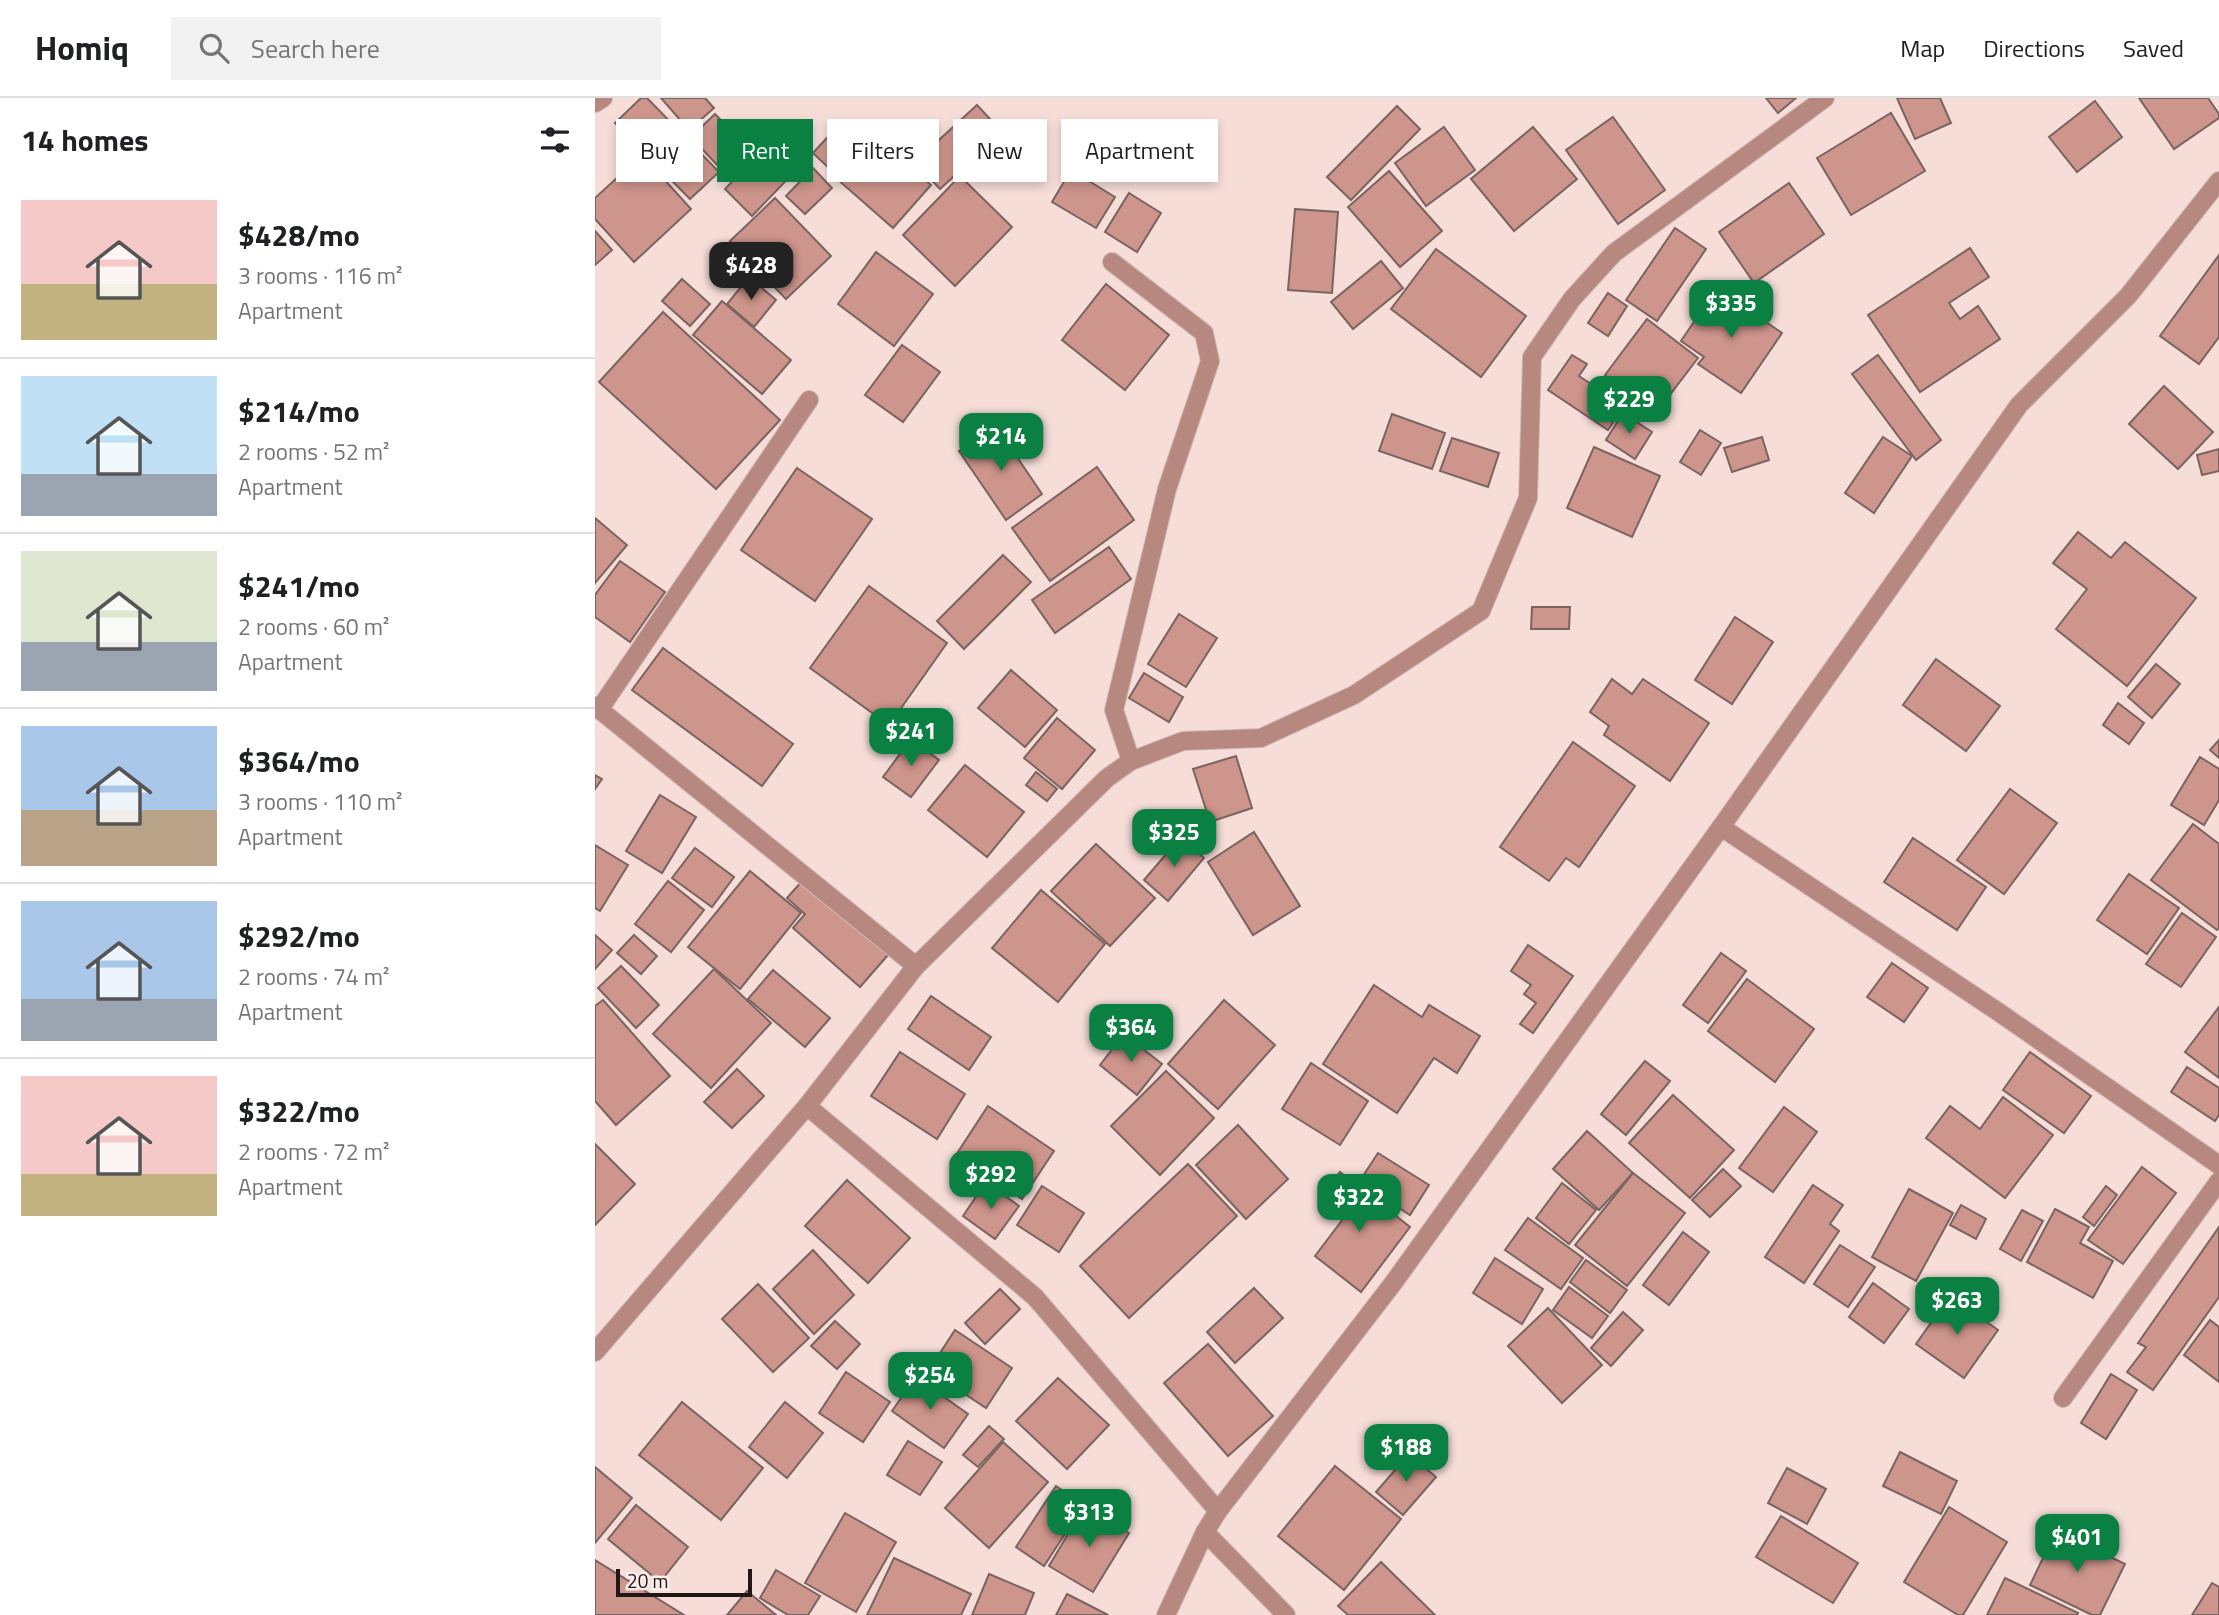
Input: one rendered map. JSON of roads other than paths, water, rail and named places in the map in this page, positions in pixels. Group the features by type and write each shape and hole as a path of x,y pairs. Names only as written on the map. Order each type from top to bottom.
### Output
{"street":[{"path":"595,103 603,98"},
{"path":"595,1352 807,1106 916,967 1107,778 1131,761 1183,741 1261,738 1353,695 1481,611 1528,498 1532,357 1571,299 1614,253 1825,98"},
{"path":"1166,1615 1205,1532 1218,1511 1394,1282 1721,827 2019,405 2128,296 2219,181"},
{"path":"1112,262 1204,332 1210,361 1167,489 1114,710 1131,761"},
{"path":"809,400 597,708 916,967"},
{"path":"1721,827 2219,1165"},
{"path":"807,1106 1035,1297 1218,1511"},
{"path":"2063,1398 2219,1181"},
{"path":"1205,1532 1286,1615"}]}
